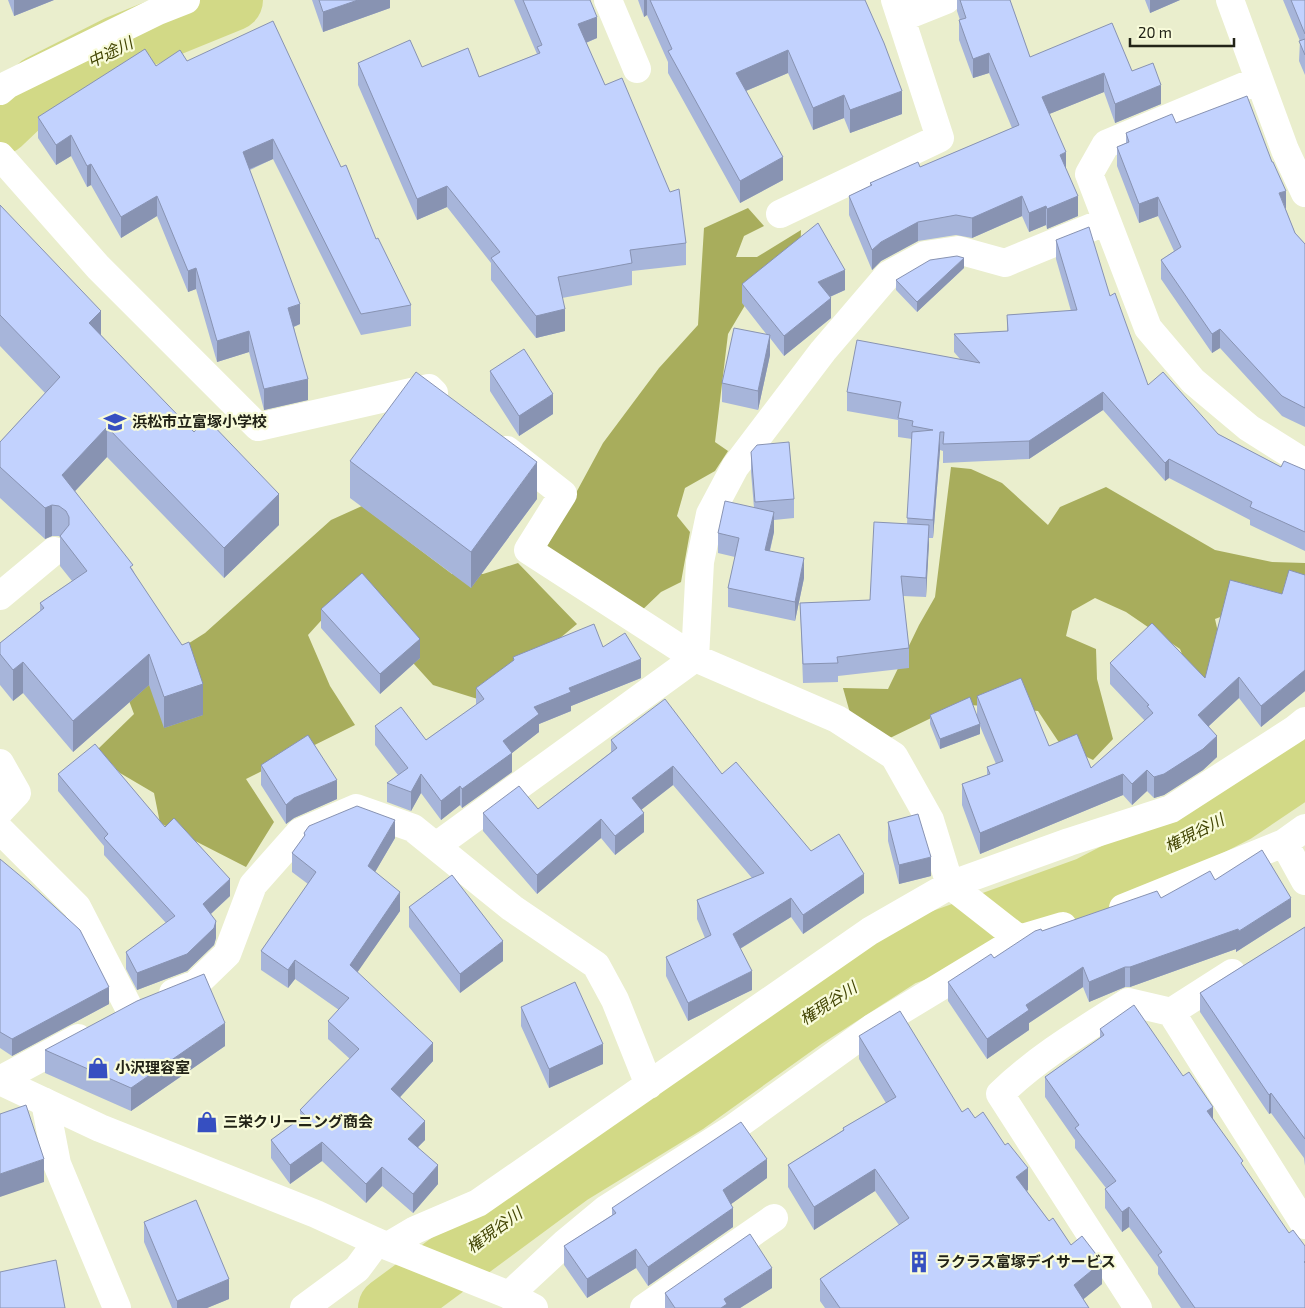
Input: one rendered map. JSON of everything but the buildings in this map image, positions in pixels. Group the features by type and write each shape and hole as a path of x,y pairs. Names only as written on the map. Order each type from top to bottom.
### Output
{"street":[{"path":"0,91 6,85 158,11 186,0"},
{"path":"608,0 637,69"},
{"path":"780,214 940,138 898,9 946,0"},
{"path":"1230,0 1259,80 1295,145 1305,193"},
{"path":"1259,80 1106,144 1089,174 1148,328 1193,381 1249,428 1305,462"},
{"path":"0,156 98,267 258,427 428,388 451,406"},
{"path":"695,658 700,562 710,514 735,467 823,351 888,275 925,255 958,250 1005,263 1107,221"},
{"path":"488,435 563,494 528,550 695,658 837,719 894,756 930,820 957,890 1014,935"},
{"path":"0,596 54,551"},
{"path":"436,846 695,658"},
{"path":"304,1308 415,1230 478,1203 870,931 957,890 1069,842 1171,809 1305,721"},
{"path":"0,763 18,793 0,811"},
{"path":"0,1081 130,1010 196,984 227,954 254,885 300,832 356,808 413,828 512,908 596,965 615,1000 649,1085"},
{"path":"0,830 77,907 130,1010"},
{"path":"500,1291 565,1243 606,1209 732,1129 872,1028 1014,935 1091,917 1127,906 1294,836 1305,881"},
{"path":"1170,1012 1255,959"},
{"path":"1138,1308 1000,1094 1018,1076 1128,1002 1170,1012 1305,1225"},
{"path":"0,1081 100,1128 316,1214 391,1248 500,1291 534,1308"},
{"path":"45,1102 58,1164 117,1308"},
{"path":"644,1308 774,1218"}],"green space":[{"path":"748,208 764,226 744,236 736,257 757,257 801,230 800,261 763,275 728,334 715,442 728,451 715,471 685,488 677,516 690,532 681,582 661,592 638,614 544,552 603,443 659,368 698,325 704,228"},
{"path":"951,467 971,469 1002,483 1048,525 1060,507 1106,487 1215,550 1272,562 1305,563 1305,598 1263,601 1215,619 1226,667 1197,693 1180,649 1126,612 1095,598 1072,611 1066,636 1096,649 1097,679 1113,739 1093,760 1060,744 1038,711 960,704 890,738 850,713 843,688 888,689 919,625 935,597"},
{"path":"362,506 452,574 483,574 518,563 577,624 484,701 433,685 348,591 308,635 330,686 355,725 246,779 274,822 246,867 160,823 154,793 120,773 98,749 134,714 123,685 205,633 331,520"}],"waterway":[{"name":"中途川","path":"0,124 40,86 119,46 232,0"},
{"name":"権現谷川","path":"389,1308 570,1174 686,1103 803,1019 902,955 1088,888 1235,812 1305,765"}],"place":[{"name":"浜松市立富塚小学校","path":"115,422"},
{"name":"小沢理容室","path":"98,1068"},
{"name":"三栄クリーニング商会","path":"207,1122"},
{"name":"ラクラス富塚デイサービス","path":"919,1262"}]}
